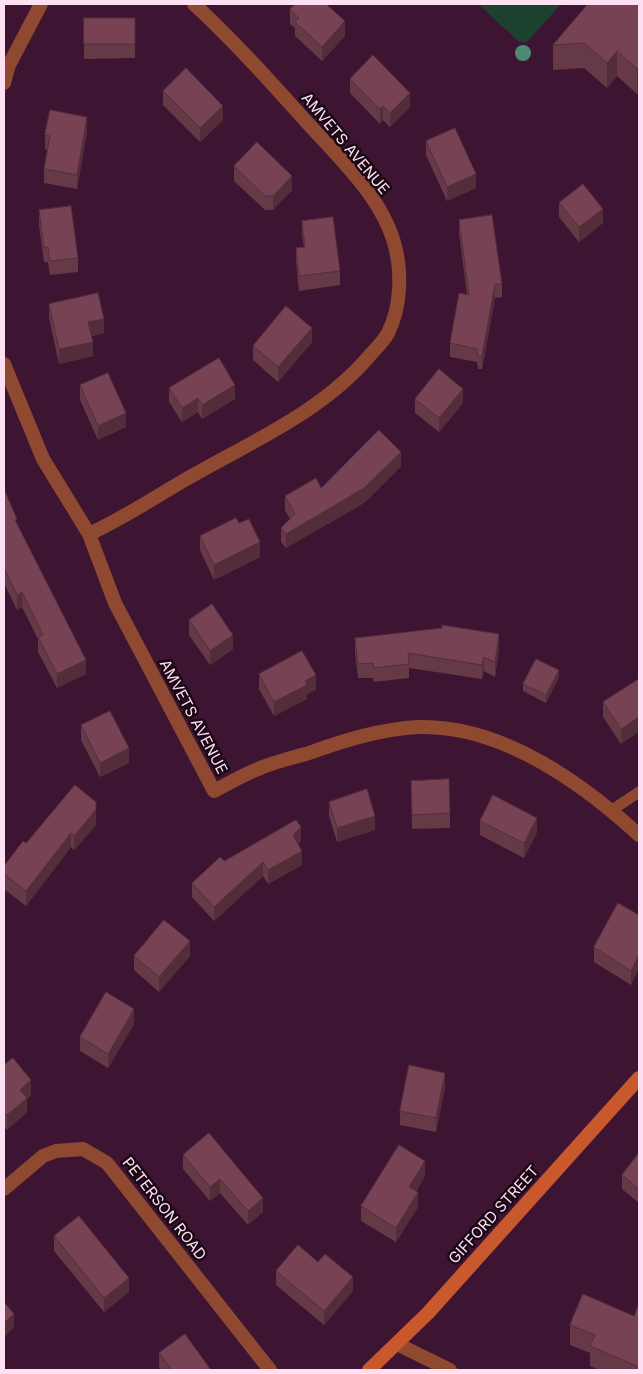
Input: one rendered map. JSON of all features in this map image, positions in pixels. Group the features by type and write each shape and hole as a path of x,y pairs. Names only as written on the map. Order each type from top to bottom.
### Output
{"main road":[{"name":"GIFFORD STREET","path":"369,1370 397,1344 639,1078"}],"street":[{"path":"4,83 9,65 41,4"},
{"name":"AMVETS AVENUE","path":"89,534 114,522 184,480 295,419 358,369 388,334 396,310 400,280 394,245 376,204 338,158 238,46 194,4"},
{"name":"AMVETS AVENUE","path":"4,364 43,459 89,534 115,603 214,790 259,768 359,736 420,727 468,732 510,747 546,764 612,810 639,834"},
{"name":"PETERSON ROAD","path":"4,1189 43,1156 56,1151 83,1149 107,1164 270,1370"},
{"path":"397,1344 450,1370"}],"lane":[{"path":"612,810 639,792"}],"green space":[{"path":"478,4 561,4 527,42 519,42"}],"building":[{"path":"295,4 326,4 345,21 322,47 295,22 299,18 290,9"},
{"path":"588,4 639,4 639,67 637,69 617,51 607,63 584,43 553,45"},
{"path":"84,18 135,18 135,44 84,44"},
{"path":"373,55 410,93 390,113 383,106 380,109 350,79"},
{"path":"186,68 223,106 200,128 163,91"},
{"path":"50,110 87,117 77,175 44,169 50,136 45,135"},
{"path":"455,128 476,174 447,187 426,141"},
{"path":"257,142 292,176 273,196 265,196 234,166"},
{"path":"583,184 603,209 579,227 559,203"},
{"path":"71,206 78,258 50,261 48,247 44,248 39,210"},
{"path":"492,215 502,284 495,284 482,356 478,356 477,349 450,343 459,293 469,295 459,220"},
{"path":"333,217 340,271 299,276 296,248 305,247 302,221"},
{"path":"98,293 104,319 88,322 93,342 59,349 49,304"},
{"path":"286,306 312,328 278,367 253,346"},
{"path":"219,358 235,385 202,405 198,398 182,408 169,388"},
{"path":"439,369 463,389 439,418 415,399"},
{"path":"108,373 126,413 98,426 80,385"},
{"path":"379,430 401,452 364,488 286,534 281,528 295,514 285,496 316,478 321,488"},
{"path":"4,489 17,519 15,520 86,660 57,674 38,637 43,635 22,592 17,595 4,568"},
{"path":"236,518 239,523 249,519 260,542 214,565 200,536"},
{"path":"212,604 233,635 210,651 189,620"},
{"path":"442,625 499,634 495,662 484,657 482,665 408,653 409,664 374,668 373,663 358,664 355,638 442,628"},
{"path":"302,651 316,675 305,681 307,685 274,702 259,674"},
{"path":"536,659 559,670 546,695 523,684"},
{"path":"639,679 639,717 621,729 603,702"},
{"path":"110,711 129,748 100,763 81,725"},
{"path":"449,779 450,813 412,815 411,781"},
{"path":"75,785 96,802 96,810 74,836 71,833 26,891 4,874 4,866 23,841 26,843"},
{"path":"367,789 375,816 337,828 329,802"},
{"path":"493,795 537,818 524,843 480,821"},
{"path":"296,820 301,827 293,835 302,851 268,870 263,862 214,907 192,883 220,857 224,861"},
{"path":"618,903 639,915 639,954 631,971 594,947"},
{"path":"164,920 190,941 159,977 134,956"},
{"path":"106,992 134,1009 108,1054 80,1037"},
{"path":"13,1058 31,1080 20,1090 27,1098 7,1115 4,1112 4,1065"},
{"path":"409,1065 445,1073 436,1118 400,1111"},
{"path":"209,1133 263,1198 248,1211 220,1179 210,1187 183,1155"},
{"path":"399,1145 425,1161 409,1187 418,1192 396,1228 361,1206"},
{"path":"639,1153 639,1189 622,1175"},
{"path":"79,1216 129,1278 104,1298 54,1236"},
{"path":"298,1245 318,1262 325,1254 353,1277 324,1311 276,1271"},
{"path":"583,1294 634,1316 639,1306 639,1367 590,1346 595,1335 570,1325"},
{"path":"4,1302 14,1314 4,1323"},
{"path":"185,1334 211,1370 172,1370 159,1353"}]}
